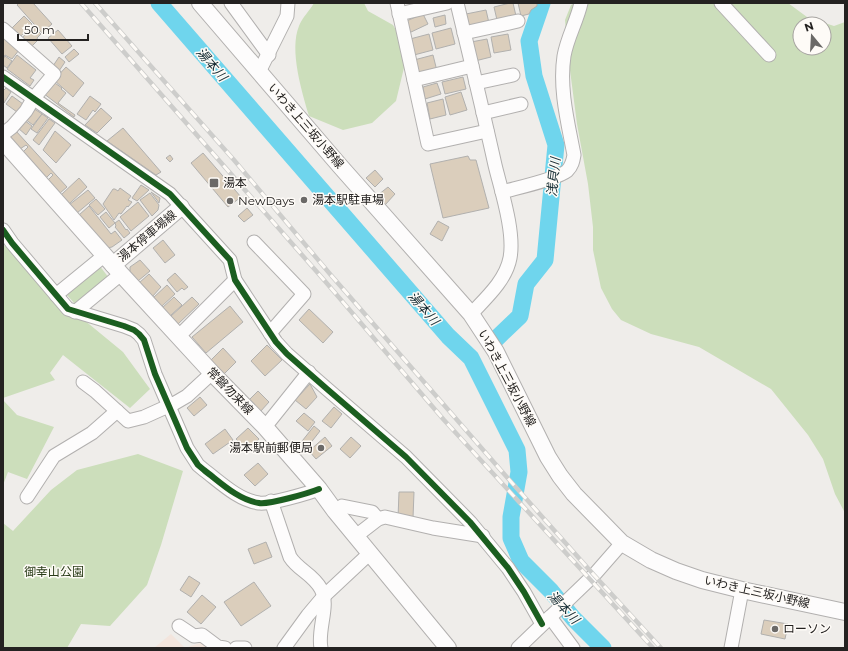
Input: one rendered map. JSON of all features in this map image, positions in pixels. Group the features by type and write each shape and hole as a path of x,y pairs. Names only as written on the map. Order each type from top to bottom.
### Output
{"main road":[{"name":"いわき上三坂小野線","path":"200,3 471,314 496,352 548,457 560,476 574,494 622,543 651,560 676,571 742,590 845,612"},
{"name":"常磐勿来線","path":"3,141 113,265 212,373 265,427 318,489 448,648"},
{"name":"湯本停車場線","path":"113,265 181,208"}],"street":[{"path":"231,3 268,55"},
{"path":"259,72 287,16 288,3"},
{"path":"447,3 398,8 428,144 487,130"},
{"path":"457,3 509,226 510,257 506,271 500,282 471,314"},
{"path":"502,192 560,175 570,168 573,162 574,155 564,103 562,70 564,55 581,3"},
{"path":"721,3 769,55"},
{"path":"464,33 518,21"},
{"path":"3,29 54,74 33,99 26,111 12,128 3,134"},
{"path":"414,80 472,66"},
{"path":"476,83 513,75"},
{"path":"3,77 170,194 181,208 230,260 235,280 270,333 287,354 406,457 483,536 508,568 524,592 574,648"},
{"path":"483,113 521,104"},
{"path":"3,230 12,243 68,309 134,330 144,340 167,406 187,448 198,466 242,497 260,504 308,493 318,489"},
{"path":"254,242 304,294 270,333"},
{"path":"56,295 113,265"},
{"path":"75,312 113,265"},
{"path":"179,336 235,280"},
{"path":"265,427 308,372"},
{"path":"83,382 128,421 144,417 175,403 186,396 212,373"},
{"path":"28,497 54,456 92,433 116,411"},
{"path":"271,501 290,558 293,563 313,577 322,590 324,596 323,616 319,640 321,648"},
{"path":"335,511 342,506 372,512 378,519"},
{"path":"356,536 378,519 385,517 433,528 483,536"},
{"path":"525,645 548,618 608,560 622,543"},
{"path":"284,648 324,596 370,553"},
{"path":"731,648 742,590"},
{"path":"179,626 194,636 202,636 218,647 225,648"},
{"path":"236,648 245,648"}],"shaded area":[{"path":"171,634 185,648 154,648"},
{"path":"203,642 212,648 185,648"}],"green space":[{"path":"314,3 364,3 368,11 393,25 408,51 396,101 372,123 343,130 309,116 298,71 295,47 299,26"},
{"path":"575,3 788,3 806,16 792,16 792,56 832,56 832,25 845,22 845,513 835,494 823,459 808,435 771,389 699,347 651,334 621,320 612,309 601,288 593,250 593,227 588,184 577,124 565,20 571,5"},
{"path":"3,244 61,301 123,352 150,389 130,408 63,355 50,373 55,380 3,398"},
{"path":"99,265 109,278 76,305 65,293"},
{"path":"3,400 17,415 54,427 27,479 8,472 3,485"},
{"name":"御幸山公園","path":"138,454 183,471 161,545 147,585 110,626 81,624 67,648 3,648 3,523 13,531 51,490 77,470"}],"building":[{"path":"19,3 33,3 52,24 42,33 17,5"},
{"path":"513,3 516,16 497,20 494,7"},
{"path":"518,3 537,3 537,6 531,10 529,14 521,16"},
{"path":"486,10 489,23 468,27 466,14"},
{"path":"423,14 428,24 409,33 404,22"},
{"path":"445,15 446,24 435,27 433,18"},
{"path":"24,16 32,24 20,37 11,29"},
{"path":"33,26 41,34 37,38 38,40 31,47 21,39"},
{"path":"451,28 455,44 436,49 432,33"},
{"path":"58,30 72,46 62,54 48,38"},
{"path":"429,34 433,50 414,55 410,39"},
{"path":"508,34 511,50 494,53 491,37"},
{"path":"5,37 19,50 12,59 5,55 3,58 3,39"},
{"path":"487,39 491,57 475,61 471,42"},
{"path":"74,49 79,54 69,62 65,57"},
{"path":"17,55 36,70 30,78 34,80 30,86 7,69"},
{"path":"433,55 437,71 418,76 414,60"},
{"path":"5,56 12,61 7,68 3,65 3,59"},
{"path":"59,57 65,62 59,71 53,66"},
{"path":"66,67 84,83 73,97 54,80"},
{"path":"463,77 466,89 445,94 442,82"},
{"path":"52,81 66,93 58,103 75,115 74,117 43,93"},
{"path":"437,83 441,94 425,99 423,87"},
{"path":"6,88 11,92 4,103 3,91"},
{"path":"461,92 467,110 450,115 445,97"},
{"path":"12,96 23,104 17,112 6,104"},
{"path":"90,96 101,104 95,112 93,110 86,120 77,114"},
{"path":"443,99 446,115 430,119 427,103"},
{"path":"33,108 42,114 33,125 25,119"},
{"path":"101,108 112,118 97,133 85,125"},
{"path":"42,114 48,118 37,133 31,129"},
{"path":"49,119 55,123 39,145 33,140"},
{"path":"24,120 32,126 26,135 18,128"},
{"path":"123,128 161,172 156,175 107,141"},
{"path":"16,131 67,187 60,193 48,180 53,175 51,173 46,178 23,152 28,147 26,145 20,149 9,137"},
{"path":"55,131 71,145 56,163 43,150"},
{"path":"203,153 241,197 228,207 191,163"},
{"path":"170,155 173,159 170,162 166,158"},
{"path":"468,156 470,160 476,160 489,208 443,218 430,164"},
{"path":"375,170 383,179 375,187 366,178"},
{"path":"79,178 87,187 69,204 61,195"},
{"path":"141,185 149,190 137,201 132,198"},
{"path":"388,187 395,194 385,205 378,195"},
{"path":"120,188 131,196 128,200 132,202 121,214 119,213 114,220 103,204 113,189 118,191"},
{"path":"88,190 95,198 77,213 69,205"},
{"path":"151,192 160,198 159,203"},
{"path":"150,193 159,205 158,210 152,216 140,200"},
{"path":"96,199 105,209 98,215 89,205"},
{"path":"138,202 149,216 131,231 120,217"},
{"path":"89,206 111,234 115,231 122,240 112,247 107,248 79,215"},
{"path":"247,208 253,215 244,222 238,216"},
{"path":"106,212 115,223 109,228 100,217"},
{"path":"119,220 130,233 124,238 115,227 115,223"},
{"path":"438,221 449,227 442,241 430,234"},
{"path":"163,240 175,255 165,263 153,248"},
{"path":"140,260 150,271 138,281 130,272 130,267"},
{"path":"175,273 188,287 184,290 182,288 177,292 167,280"},
{"path":"149,274 161,287 152,297 139,283"},
{"path":"167,285 175,294 161,307 153,298"},
{"path":"174,297 182,305 170,316 162,308"},
{"path":"192,297 199,304 178,324 171,316"},
{"path":"230,306 243,322 206,353 192,337"},
{"path":"309,309 333,332 323,343 299,320"},
{"path":"267,345 282,360 265,376 251,361"},
{"path":"223,348 236,362 224,374 211,360"},
{"path":"310,384 317,397 306,409 295,400"},
{"path":"258,391 269,402 260,412 248,401"},
{"path":"200,397 207,405 194,416 187,408"},
{"path":"334,407 342,414 331,428 322,421"},
{"path":"304,413 315,422 308,431 296,421"},
{"path":"314,426 320,431 302,454 295,450"},
{"path":"248,428 259,439 248,451 236,439"},
{"path":"225,429 233,440 213,454 205,444"},
{"path":"325,437 332,446 316,459 309,451"},
{"path":"351,437 361,446 350,458 340,449"},
{"path":"258,463 268,474 255,486 244,475"},
{"path":"399,492 414,492 413,518 398,518"},
{"path":"266,542 272,557 254,564 248,549"},
{"path":"189,576 200,583 191,597 180,590"},
{"path":"254,582 271,606 241,626 224,602"},
{"path":"202,595 216,607 201,624 187,612"},
{"name":"ローソン","path":"764,620 788,624 785,639 761,634"}],"waterway":[{"name":"湯本川","path":"159,3 448,336 471,358 517,450 519,472 511,517 511,538 521,561 551,591 573,618 603,648"},
{"name":"浅貝川","path":"496,339 520,316 526,284 545,260 556,145 534,76 529,41 542,3"}],"railway":[{"path":"81,3 324,280 444,420 653,648"},
{"path":"95,3 234,160 330,274 505,475 661,648"}],"cycle path":[{"path":"3,77 170,194 230,260 235,280 276,342 287,354 406,457 470,522 508,568 524,592 542,624"},
{"path":"3,230 12,243 68,309 124,326 139,334 144,340 155,374 187,448 198,465 204,470 237,494 259,503 279,501 319,489"}],"place":[{"name":"湯本","path":"214,183"},
{"name":"湯本駅駐車場","path":"304,200"},
{"name":"NewDays","path":"230,201"},
{"name":"湯本駅前郵便局","path":"321,448"},
{"name":"ローソン","path":"775,629"}]}
